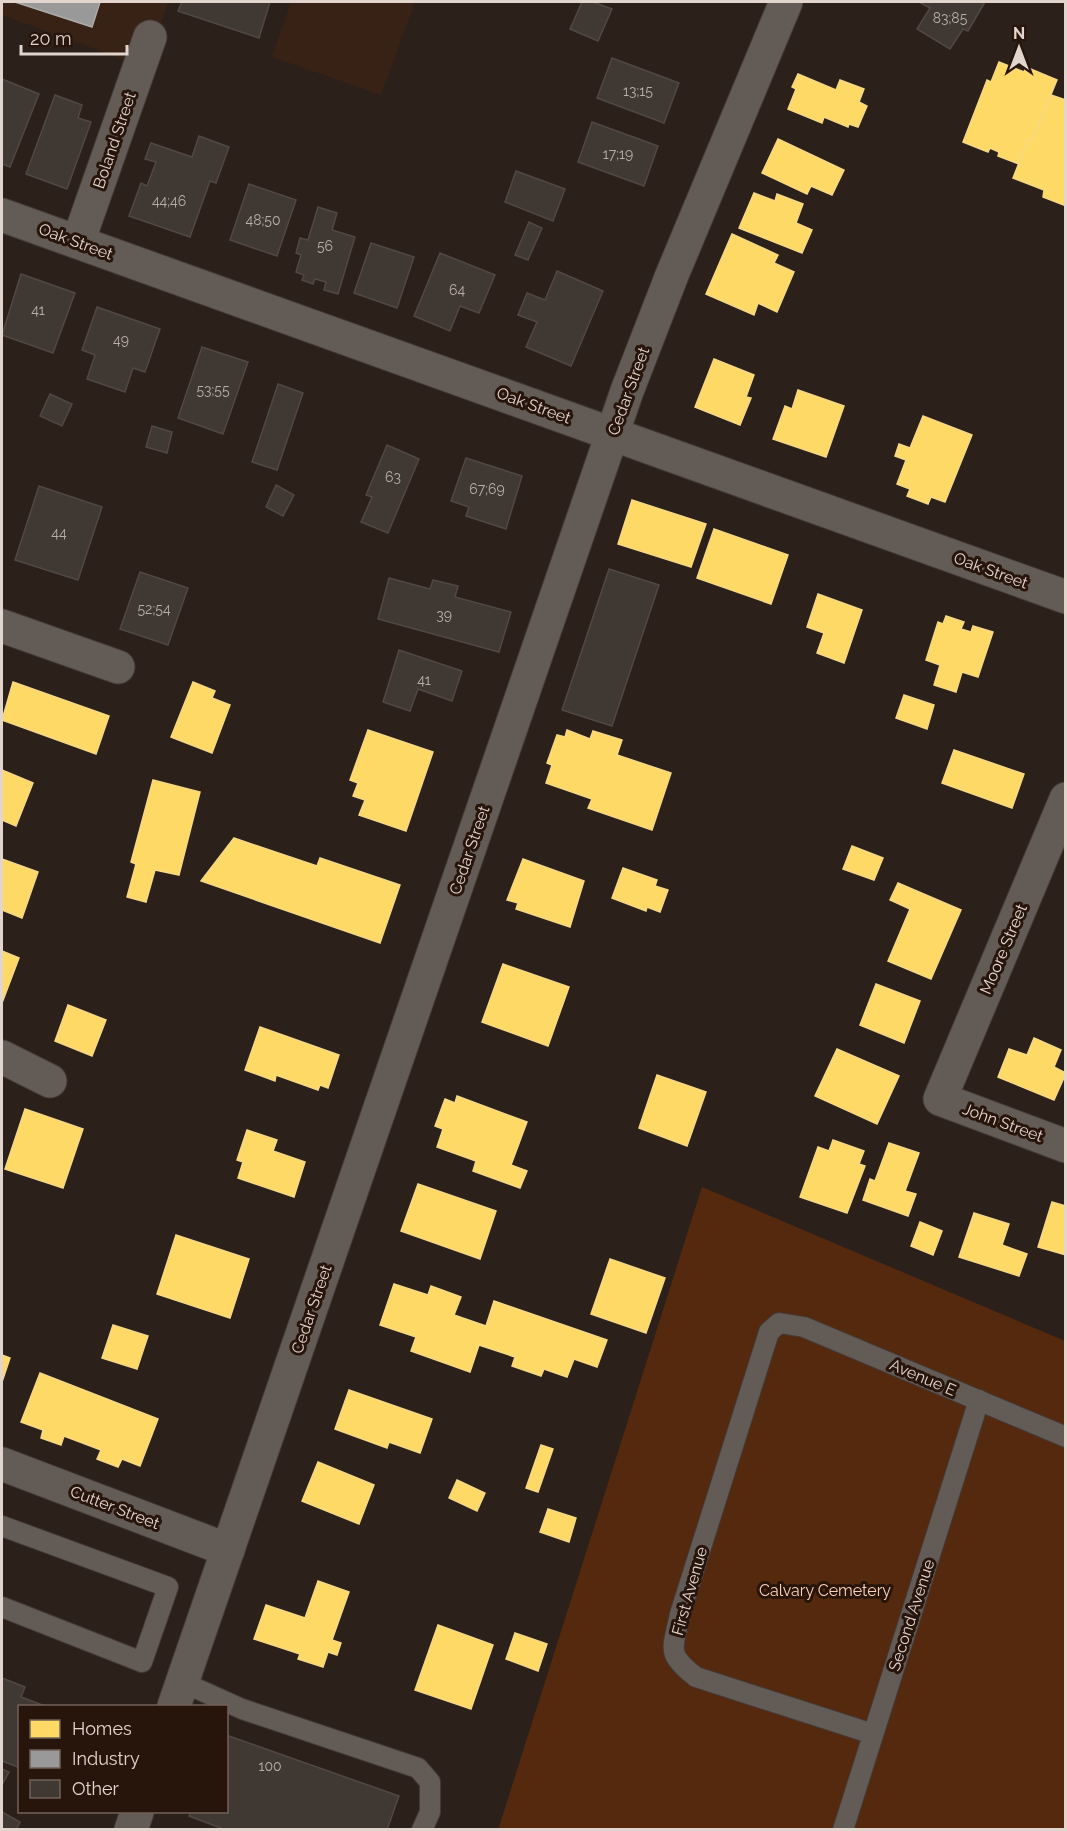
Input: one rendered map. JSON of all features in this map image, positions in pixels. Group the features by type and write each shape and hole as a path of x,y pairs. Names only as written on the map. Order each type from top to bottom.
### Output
{"street":[{"name":"Cedar Street","path":"178,1694 612,434 672,275 786,2"},
{"name":"Boland Street","path":"78,242 150,37"},
{"name":"Oak Street","path":"2,215 1065,597"},
{"path":"2,626 118,667"},
{"name":"Moore Street","path":"940,1099 1065,799"},
{"path":"2,1057 50,1081"},
{"name":"John Street","path":"940,1099 1065,1146"},
{"name":"Cutter Street","path":"2,1464 228,1550"},
{"path":"131,1830 137,1813"}],"lane":[{"name":"Avenue E","path":"779,1323 804,1327 1065,1437"},
{"name":"First Avenue","path":"779,1323 769,1332 680,1614 672,1652 678,1663 696,1677 873,1734"},
{"name":"Second Avenue","path":"843,1830 979,1400"},
{"path":"2,1526 168,1587 142,1662 2,1607"},
{"path":"178,1694 225,1705"},
{"path":"228,1706 417,1768 430,1782 430,1812 422,1830"}],"shaded area":[{"path":"2,2 168,2 147,68 2,15"},
{"path":"291,2 415,2 381,95 272,57"}],"green space":[{"name":"Calvary Cemetery","path":"702,1187 1065,1341 1065,1829 498,1830"}],"building: Homes":[{"path":"999,62 1024,72 1026,67 1057,80 1032,141 1028,140 1019,164 998,156 999,152 990,148 988,152 963,142 987,80 991,82"},
{"path":"798,74 836,90 840,80 864,89 859,102 867,106 858,127 849,124 848,127 824,117 822,123 788,109 796,89 792,87"},
{"path":"1051,95 1066,100 1066,206 1043,197 1044,190 1013,178 1028,140 1032,141"},
{"path":"778,139 844,170 832,195 811,186 807,194 762,173"},
{"path":"754,193 775,201 777,194 803,204 796,223 812,230 802,253 739,228"},
{"path":"732,234 778,255 774,263 794,272 777,312 758,303 754,315 706,294"},
{"path":"714,359 754,375 746,397 751,398 740,425 695,407"},
{"path":"798,390 844,406 826,457 773,439 785,406 792,409"},
{"path":"923,416 972,435 945,502 931,497 928,504 907,496 910,489 897,484 906,460 895,456 899,444 910,448"},
{"path":"632,500 706,524 691,567 618,544"},
{"path":"714,529 788,555 771,604 697,578"},
{"path":"818,594 862,610 844,663 817,653 824,633 807,627"},
{"path":"946,616 964,622 961,629 971,632 973,626 993,632 978,677 962,672 956,692 934,685 940,665 926,660 938,622 943,624"},
{"path":"13,682 109,716 96,754 2,720"},
{"path":"193,682 215,691 212,698 230,705 212,753 171,737"},
{"path":"904,695 934,705 927,729 896,718"},
{"path":"368,730 433,752 406,831 359,815 365,800 353,796 358,783 350,780"},
{"path":"567,730 590,739 593,731 622,740 617,755 671,773 652,830 588,808 592,799 546,783 552,765 547,763 557,735 565,737"},
{"path":"954,750 1024,774 1012,808 942,783"},
{"path":"2,770 33,783 16,826 2,820"},
{"path":"153,780 200,792 179,875 155,870 146,902 127,897 136,864 131,862"},
{"path":"234,838 317,866 320,858 400,885 380,943 201,881"},
{"path":"852,846 883,858 874,880 843,869"},
{"path":"2,859 38,872 22,918 2,910"},
{"path":"523,859 584,881 570,927 516,909 518,903 507,900"},
{"path":"623,868 657,880 655,886 668,890 660,912 647,907 646,911 612,898"},
{"path":"898,883 961,910 931,979 888,961 910,909 890,900"},
{"path":"2,951 19,958 2,1003"},
{"path":"503,964 569,987 548,1046 482,1022"},
{"path":"876,984 920,1001 904,1043 860,1025"},
{"path":"68,1005 106,1020 92,1056 55,1041"},
{"path":"260,1027 339,1055 328,1088 320,1085 318,1090 276,1075 275,1081 245,1070"},
{"path":"1034,1038 1061,1050 1054,1067 1066,1073 1054,1100 998,1077 1009,1049 1027,1055"},
{"path":"837,1049 899,1076 877,1124 815,1096"},
{"path":"657,1075 706,1092 687,1146 639,1128"},
{"path":"457,1096 527,1122 511,1165 527,1171 520,1188 473,1171 476,1161 437,1147 443,1129 435,1126 445,1099 455,1103"},
{"path":"25,1109 83,1129 63,1188 5,1169"},
{"path":"247,1130 277,1140 273,1151 305,1162 294,1197 238,1178 243,1162 237,1160"},
{"path":"833,1140 864,1151 859,1164 865,1166 847,1213 800,1197 818,1147 829,1151"},
{"path":"889,1143 919,1153 905,1191 916,1194 908,1216 863,1200 870,1179 875,1181"},
{"path":"418,1184 496,1211 480,1259 401,1231"},
{"path":"1052,1202 1066,1206 1066,1255 1038,1247"},
{"path":"974,1213 1009,1224 1002,1245 1027,1254 1019,1276 959,1257"},
{"path":"920,1222 942,1231 933,1255 911,1246"},
{"path":"176,1235 249,1259 230,1318 157,1294"},
{"path":"610,1259 665,1278 646,1333 591,1314"},
{"path":"394,1284 428,1295 431,1286 461,1297 454,1315 486,1326 494,1301 607,1340 597,1367 574,1359 567,1377 544,1369 541,1376 512,1366 515,1357 479,1345 470,1372 411,1351 416,1337 380,1325"},
{"path":"113,1325 148,1336 137,1369 102,1358"},
{"path":"2,1355 10,1358 2,1382"},
{"path":"40,1373 158,1419 140,1466 122,1459 118,1467 97,1459 101,1450 64,1436 61,1445 41,1438 43,1430 21,1422"},
{"path":"349,1390 432,1419 420,1453 389,1442 387,1448 335,1429"},
{"path":"541,1445 553,1449 538,1492 526,1488"},
{"path":"318,1462 374,1485 359,1524 302,1501"},
{"path":"457,1480 485,1493 477,1511 449,1498"},
{"path":"548,1509 576,1518 569,1542 540,1532"},
{"path":"318,1581 349,1592 332,1640 341,1643 337,1655 328,1652 323,1667 298,1659 300,1654 254,1639 266,1605 305,1618"},
{"path":"438,1625 493,1645 471,1709 415,1690"},
{"path":"515,1633 547,1644 538,1671 506,1659"}],"building: Industry":[{"path":"15,2 100,2 92,27"}],"building: Other":[{"path":"182,2 270,2 259,38 178,11"},
{"path":"582,2 593,2 612,9 598,41 570,29"},
{"path":"919,2 985,2 968,31 963,29 950,49 917,29 930,8"},
{"path":"612,58 679,83 664,123 597,98"},
{"path":"2,79 39,94 10,167 2,164"},
{"path":"55,95 82,105 78,118 91,122 67,189 26,174"},
{"path":"592,122 658,146 644,186 578,162"},
{"path":"199,136 229,147 216,183 210,181 190,237 129,216 141,183 147,186 156,162 145,159 151,143 192,157"},
{"path":"516,171 565,189 553,221 505,202"},
{"path":"249,184 296,200 277,256 230,240"},
{"path":"318,207 337,213 332,230 355,237 338,294 324,290 326,282 315,279 313,284 302,280 304,275 296,272 301,255 296,253 300,238 308,240"},
{"path":"529,222 542,228 528,260 515,255"},
{"path":"371,243 414,257 397,308 354,293"},
{"path":"440,253 495,275 479,313 460,306 450,331 414,316"},
{"path":"557,271 603,291 571,366 526,347 537,322 518,315 527,293 545,300"},
{"path":"21,274 75,293 53,353 2,335"},
{"path":"97,307 160,329 145,372 133,368 125,392 87,379 95,355 82,350"},
{"path":"202,347 248,362 223,434 178,418"},
{"path":"278,384 303,393 277,470 252,462"},
{"path":"50,394 72,404 62,426 40,416"},
{"path":"152,426 172,432 167,453 146,447"},
{"path":"387,445 419,459 388,533 361,522 372,497 366,495"},
{"path":"466,458 522,476 506,529 466,516 469,507 451,501"},
{"path":"276,485 294,495 283,516 266,507"},
{"path":"39,486 102,507 78,580 15,560"},
{"path":"609,569 659,585 612,726 562,710"},
{"path":"140,572 188,588 168,645 120,629"},
{"path":"389,578 430,589 433,580 458,586 455,597 511,612 499,652 378,619"},
{"path":"399,650 462,671 452,701 418,689 410,711 383,702"},
{"path":"2,1678 25,1687 21,1697 42,1705 18,1705 18,1767 2,1761"},
{"path":"228,1736 399,1796 387,1830 226,1830 189,1816 190,1813 228,1813"},
{"path":"2,1769 9,1772 2,1785"},
{"path":"2,1812 20,1822 16,1830 2,1830"}]}
